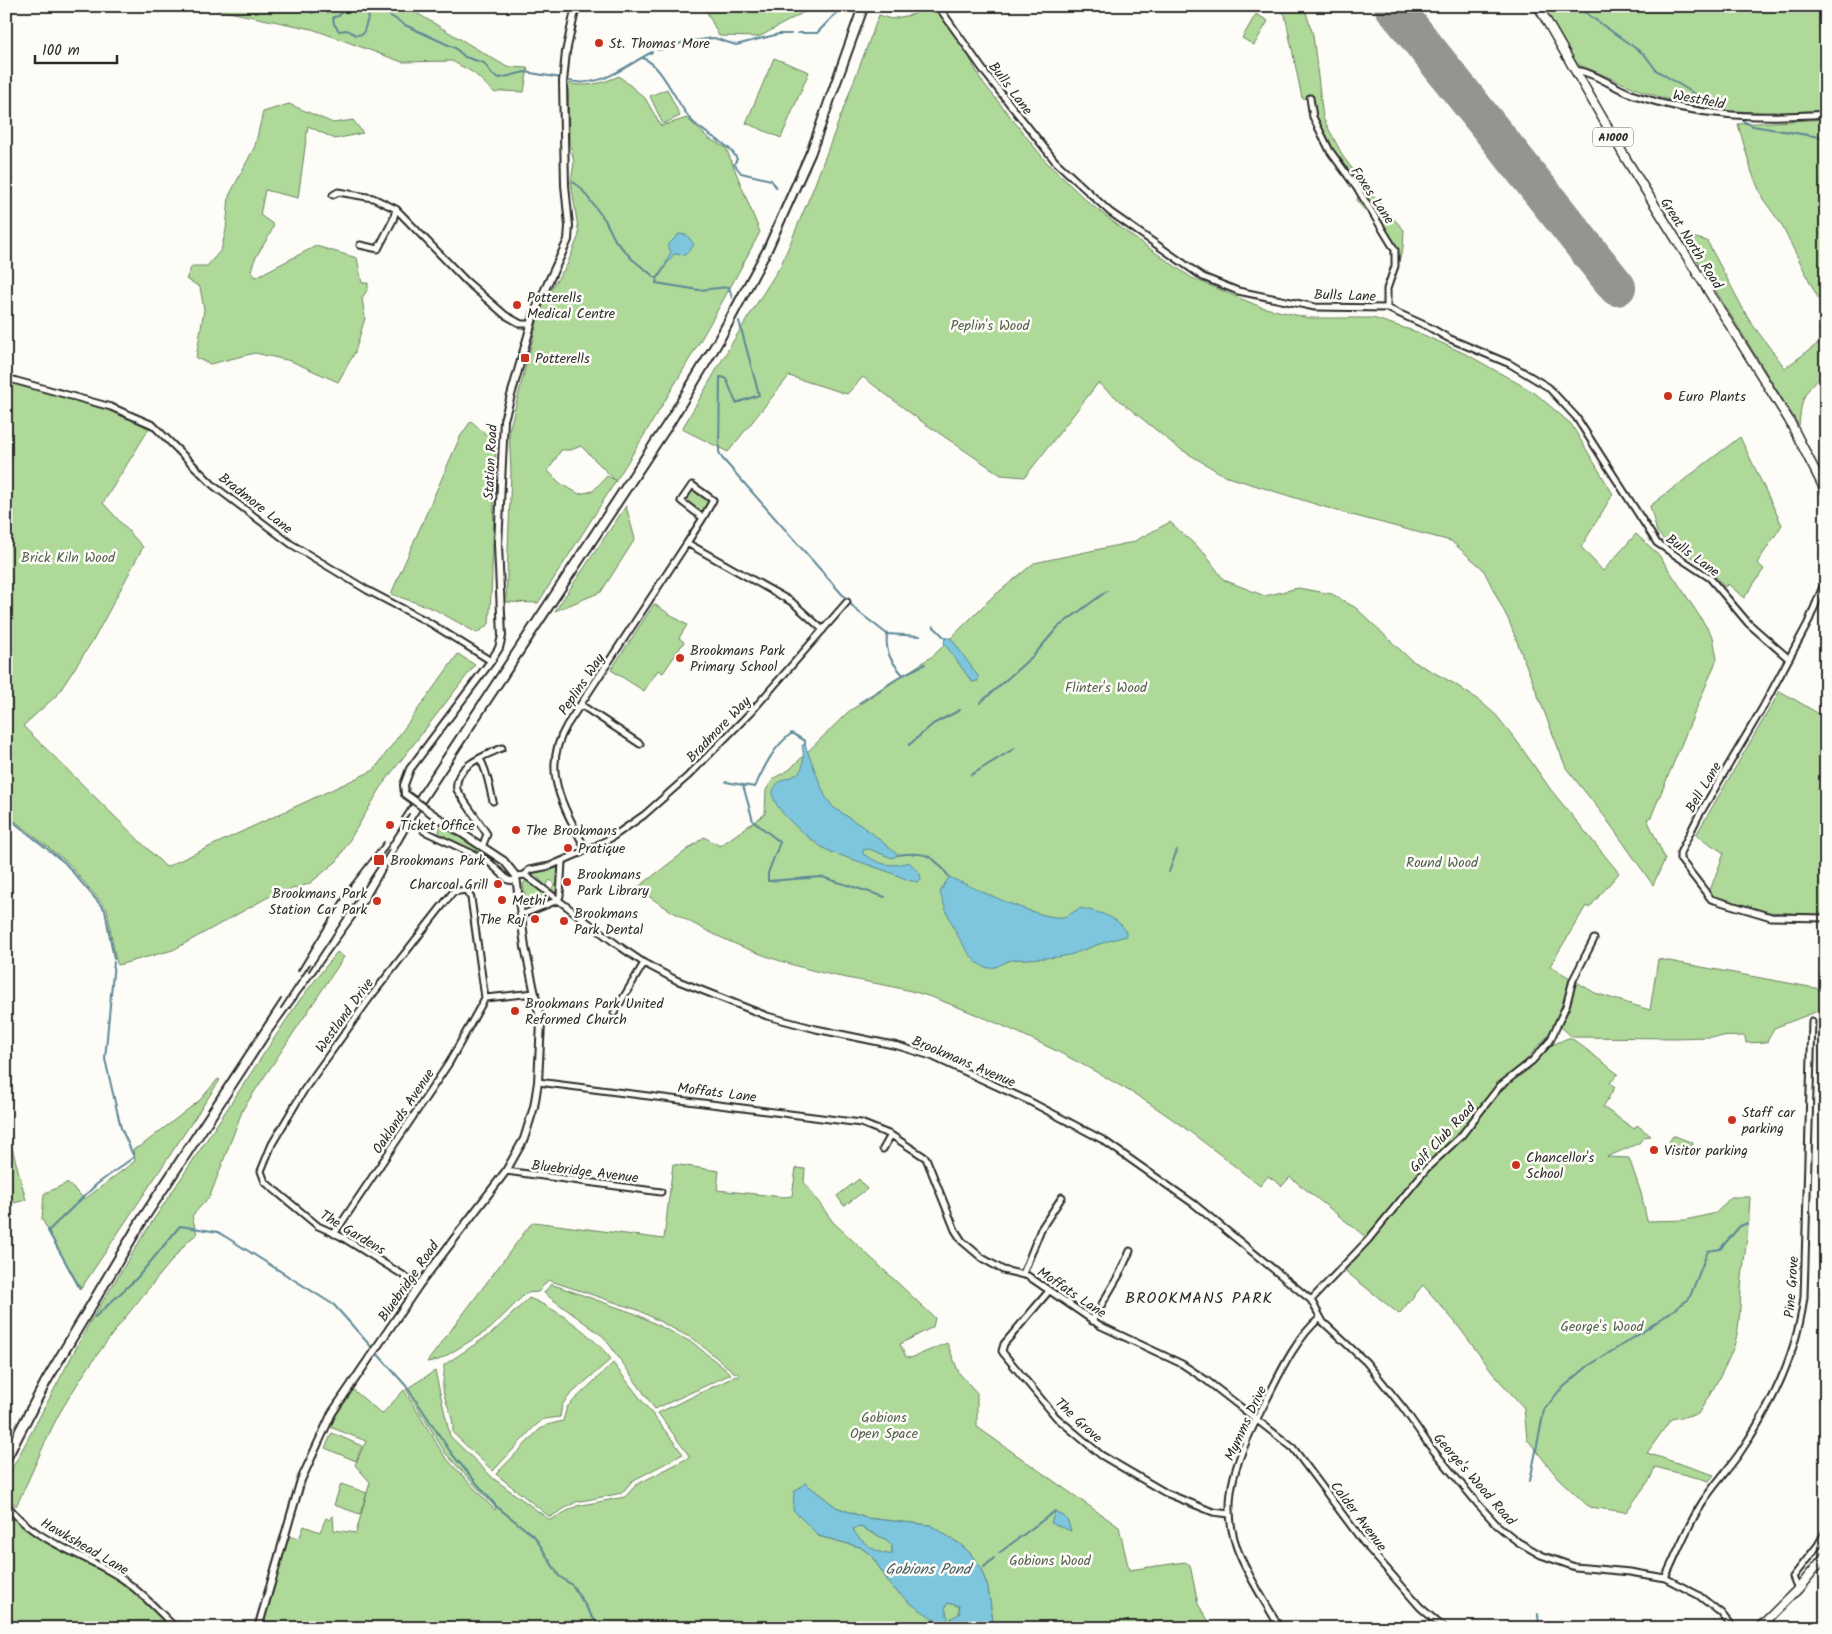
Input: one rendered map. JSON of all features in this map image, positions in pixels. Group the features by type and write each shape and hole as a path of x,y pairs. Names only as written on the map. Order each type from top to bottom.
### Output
{"main road":[{"name":"Great North Road","path":"1538,6 1626,160 1789,420 1826,492"},
{"path":"1761,1626 1798,1589 1826,1556"},
{"path":"1761,1626 1775,1628"}],"street":[{"name":"Station Road","path":"516,879 508,864 405,794 404,785 410,769 491,662 499,648 502,636 498,545 504,420 531,324 568,240 569,226 565,185 564,80 576,6"},
{"name":"Bulls Lane","path":"938,6 997,89 1055,161 1110,212 1203,277 1238,291 1314,307 1387,308 1448,338 1510,364 1559,396 1576,416 1657,543 1710,578 1748,623 1788,658"},
{"name":"Westfield","path":"1574,70 1585,72 1634,95 1715,115 1752,118 1826,114"},
{"name":"Foxes Lane","path":"1310,98 1313,117 1330,151 1359,191 1395,250 1395,266 1386,289 1387,308"},
{"path":"334,195 338,192 373,198 396,209 466,281 504,315 521,324 531,324"},
{"path":"360,245 378,249 396,209"},
{"name":"Bradmore Lane","path":"6,378 112,408 153,424 214,486 285,540 367,590 430,622 491,662"},
{"name":"Peplins Way","path":"586,850 558,794 554,772 559,740 687,543 713,500 692,485 681,501 702,518"},
{"path":"687,543 792,602 823,630"},
{"name":"Bell Lane","path":"1826,579 1808,623 1763,707 1698,817 1682,848 1680,859 1711,899 1771,917 1826,918"},
{"name":"Bradmore Way","path":"516,879 525,875 529,870 562,862 628,827 688,776 751,712 847,602"},
{"path":"580,705 640,744"},
{"path":"482,847 487,834 458,790 456,782 460,772 502,748"},
{"path":"480,759 486,771 488,789 493,801"},
{"path":"424,830 488,861 508,880 516,879"},
{"path":"488,861 493,854"},
{"path":"521,915 558,900 560,896 562,862"},
{"name":"Brookmans Avenue","path":"525,875 644,963 676,980 738,1006 802,1026 916,1051 1029,1101 1127,1156 1194,1204 1311,1300 1320,1318"},
{"name":"Bluebridge Road","path":"258,1628 289,1517 306,1467 332,1413 419,1285 506,1171 519,1149 530,1123 538,1082 541,1039 535,993 525,947 516,879"},
{"name":"Westland Drive","path":"261,1171 290,1111 369,999 451,894 458,890 466,890 471,898 485,998"},
{"name":"Golf Club Road","path":"1311,1300 1368,1240 1427,1168 1461,1136 1500,1086 1532,1060 1550,1041 1566,1006 1572,980 1594,939"},
{"path":"614,1013 644,963"},
{"path":"485,998 535,993"},
{"name":"Oaklands Avenue","path":"334,1234 448,1063 485,998"},
{"name":"Pine Grove","path":"1665,1578 1700,1507 1738,1456 1769,1404 1787,1365 1798,1332 1804,1298 1812,1022"},
{"name":"Moffats Lane","path":"538,1082 861,1123 891,1134 918,1151 930,1164 951,1222 962,1241 991,1264 1004,1270 1022,1274 1092,1321 1182,1364 1206,1380 1256,1420"},
{"path":"883,1149 891,1134"},
{"name":"The Gardens","path":"261,1171 265,1182 318,1226 419,1285"},
{"name":"Bluebridge Avenue","path":"506,1171 661,1192"},
{"path":"1022,1274 1041,1229 1062,1197"},
{"path":"1092,1321 1119,1275 1130,1251"},
{"name":"The Grove","path":"1050,1291 1004,1344 1002,1351 1004,1354 1056,1417 1102,1455 1166,1493 1213,1512 1229,1514"},
{"name":"George's Wood Road","path":"1320,1318 1366,1362 1404,1409 1429,1445 1477,1503 1496,1524 1518,1542 1541,1555 1576,1567 1630,1572 1665,1578 1698,1595 1721,1613 1733,1628"},
{"name":"Mymms Drive","path":"1280,1628 1241,1559 1232,1534 1229,1514 1230,1490 1235,1469 1256,1420 1307,1331 1320,1318"},
{"name":"Calder Avenue","path":"1256,1420 1299,1453 1364,1543 1420,1607 1444,1628"},
{"name":"Hawkshead Lane","path":"6,1503 20,1519 34,1529 126,1582 176,1628"},
{"path":"1798,1589 1793,1577 1818,1545 1826,1531"}],"green space":[{"path":"199,6 405,6 507,67 528,68 524,92 502,91 495,93 474,73 452,61 402,62 312,29"},
{"path":"704,6 815,6 759,37 719,36"},
{"name":"Peplin's Wood","path":"919,6 933,6 962,43 981,80 1048,164 1089,203 1133,237 1192,278 1261,307 1309,318 1373,318 1417,332 1468,355 1535,393 1571,424 1613,494 1581,547 1603,571 1636,534 1659,555 1713,637 1717,659 1651,817 1647,819 1665,859 1653,885 1605,817 1566,768 1509,621 1483,569 1451,541 1344,513 1225,476 1177,447 1098,383 1025,477 1001,475 921,421 863,377 847,394 789,376 728,452 682,429 732,343 781,265 813,189 879,15 891,19 915,14"},
{"path":"1277,6 1304,6 1313,35 1323,118 1344,158 1373,196 1404,230 1403,248 1395,274 1392,272 1391,250 1388,241 1378,225 1357,201 1359,191 1323,136 1310,99 1302,98 1285,15"},
{"path":"1543,6 1826,6 1826,110 1775,113 1737,111 1737,113 1683,104 1644,92 1577,64"},
{"path":"1256,14 1268,21 1254,45 1242,38"},
{"path":"774,58 809,72 781,138 746,123"},
{"path":"619,76 645,98 661,126 687,118 708,138 726,148 760,232 654,420 538,603 506,602 511,473 509,431 539,315 551,289 567,265 579,235 571,182 574,162 569,140 568,83 587,85","holes":["581,446 615,480 607,476 593,491 579,494 560,483 548,471 561,450 571,450"]},
{"path":"667,89 680,116 663,124 650,96"},
{"path":"289,104 333,123 353,120 363,133 335,139 308,126 298,198 265,190 260,215 274,225 255,258 251,271 256,277 316,246 357,258 362,283 368,283 368,289 362,298 365,318 355,352 338,382 291,361 255,353 210,364 196,358 204,310 200,287 186,279 192,266 207,266 221,250 226,230 229,196 255,146 263,112"},
{"path":"1826,119 1826,314 1781,224 1763,199 1752,173 1738,124"},
{"path":"1681,234 1707,241 1749,320 1785,368 1823,340 1826,326 1826,372 1812,385 1805,395 1801,407 1799,426"},
{"name":"Brick Kiln Wood","path":"6,381 122,413 149,429 103,503 143,547 95,637 58,694 23,726 166,867 374,770 458,654 475,665 385,781 337,861 309,884 272,895 173,950 118,965 107,909 67,862 6,814"},
{"path":"471,421 496,443 489,624 477,633 434,609 391,594 460,437"},
{"path":"1740,437 1782,525 1757,563 1764,569 1744,598 1728,584 1725,587 1705,565 1666,542 1657,532 1650,506"},
{"path":"691,487 709,497 711,502 702,513 684,503 683,497"},
{"path":"626,506 635,539 601,592 555,611"},
{"path":"1170,522 1205,554 1224,580 1265,596 1298,588 1332,594 1356,608 1411,660 1455,684 1496,715 1551,790 1619,873 1589,908 1586,906 1550,966 1595,993 1650,1010 1658,959 1826,990 1826,1005 1818,1011 1774,1028 1767,1042 1746,1043 1745,1036 1674,1038 1572,1037 1558,1024 1524,1062 1499,1082 1455,1138 1428,1162 1367,1238 1290,1177 1282,1186 1268,1176 1260,1186 1191,1133 1138,1096 1032,1039 988,1019 929,996 806,969 755,952 730,942 682,917 637,888 704,837 720,846 765,814 766,790 774,778 789,770 848,712 934,655 989,600 1034,563 1133,542"},
{"path":"654,604 687,625 679,638 684,642 663,673 658,670 644,691 611,670"},
{"path":"1780,691 1826,718 1826,915 1769,912 1716,897 1709,893 1724,853 1696,835"},
{"path":"441,824 488,855 484,857 441,837 439,832"},
{"path":"558,868 557,893 551,889 555,884 550,880 546,886 536,876 532,875 534,872"},
{"path":"526,880 549,898 549,900 527,908 523,884"},
{"path":"337,952 344,957 243,1109 210,1196 192,1216 197,1234 188,1241 141,1298 81,1378 60,1412 16,1506 6,1495 6,1480 90,1322 146,1231 299,1001"},
{"name":"George's Wood","path":"1568,1038 1574,1040 1618,1074 1610,1083 1615,1087 1603,1107 1634,1129 1637,1125 1651,1136 1644,1137 1639,1143 1607,1157 1629,1158 1641,1193 1647,1221 1686,1220 1716,1213 1731,1197 1750,1197 1737,1337 1734,1346 1698,1414 1671,1419 1647,1453 1714,1475 1709,1481 1655,1467 1650,1479 1626,1512 1589,1507 1558,1478 1527,1439 1524,1408 1497,1378 1455,1322 1423,1285 1399,1314 1344,1270 1394,1215 1429,1171 1462,1140 1508,1082 1552,1045"},
{"path":"218,1079 220,1080 80,1290 42,1219 44,1194 67,1183 85,1199 135,1161 133,1149 141,1146 200,1100"},
{"path":"6,1125 26,1200 14,1203 6,1176"},
{"path":"1673,1136 1693,1143 1692,1146 1673,1147 1669,1142"},
{"path":"673,1164 719,1171 717,1190 784,1197 792,1196 796,1168 805,1169 804,1182 833,1222 935,1318 933,1327 900,1344 906,1357 911,1358 947,1343 959,1373 977,1393 977,1427 1119,1527 1129,1570 1185,1562 1190,1565 1198,1604 1213,1628 994,1628 988,1588 981,1569 970,1553 960,1544 930,1525 866,1518 836,1507 805,1483 818,1536 860,1547 871,1555 892,1587 910,1603 945,1608 948,1603 959,1606 959,1614 949,1628 261,1628 286,1535 299,1539 304,1526 320,1532 326,1518 330,1520 333,1515 334,1530 356,1533 370,1482 355,1465 366,1441 330,1427 351,1388 382,1414 404,1390 445,1457 495,1510 496,1508 446,1454 406,1389 435,1371 450,1436 494,1479 550,1520 577,1506 625,1497 636,1485 690,1457 658,1413 736,1376 739,1377 737,1372 735,1373 695,1340 638,1310 548,1280 538,1292 526,1293 490,1329 439,1360 427,1362 534,1222 664,1239"},
{"path":"859,1179 867,1189 844,1206 837,1196"},
{"path":"551,1284 636,1314 693,1343 731,1374 655,1409 604,1337 544,1293"},
{"path":"529,1298 552,1309 574,1324 611,1359 570,1395 562,1405 560,1417 544,1419 535,1426 493,1471 453,1433 451,1414 443,1389 444,1365 492,1333"},
{"path":"613,1363 683,1454 632,1481 622,1493 576,1502 550,1517 496,1474 539,1430 547,1425 563,1421 567,1407"},
{"path":"332,1433 362,1446 356,1461 325,1448"},
{"path":"341,1484 367,1493 360,1514 334,1505"},
{"path":"6,1509 15,1520 41,1540 124,1584 171,1628 6,1628"},
{"path":"860,1527 887,1540 892,1546 892,1555 881,1553 864,1543 855,1534 853,1529"}],"water":[{"path":"679,234 687,235 694,245 685,255 674,254 664,268 671,251 667,246"},
{"path":"945,638 951,638 978,676 978,681 972,682 944,643"},
{"path":"802,745 805,745 825,796 833,807 872,833 898,855 892,858 869,849 863,850 863,854 890,865 909,862 920,874 921,879 918,882 831,852 815,842 785,816 773,798 773,791 782,780 794,776 802,768"},
{"path":"949,877 1006,902 1052,917 1063,917 1080,908 1101,913 1120,924 1127,936 1066,956 1012,960 992,968 984,967 970,955 963,945 946,911 940,892"},
{"name":"Gobions Pond","path":"805,1483 836,1507 866,1518 930,1525 960,1544 970,1553 981,1569 988,1588 994,1628 949,1628 951,1618 959,1614 959,1606 948,1603 945,1608 948,1618 944,1626 910,1603 892,1587 871,1555 860,1547 819,1536 793,1510 794,1492","holes":["860,1527 887,1540 892,1546 892,1554 875,1550 859,1538 853,1529"]},
{"path":"1055,1511 1067,1519 1071,1531 1051,1523"}],"waterway":[{"path":"302,6 312,13 325,6"},
{"path":"346,6 339,16 333,17 334,24 339,31 347,30 356,35 363,34 369,15 375,9 455,48 465,57 484,63 493,75 500,78 525,72 561,78"},
{"path":"798,33 817,33 843,6"},
{"path":"1576,6 1645,55 1656,70 1724,112"},
{"path":"658,50 685,42 714,38 736,45 779,34 791,34"},
{"path":"565,80 589,82 600,79 621,70 652,52"},
{"path":"643,58 657,69 691,120 733,153 737,159 734,164 741,173 771,180 776,187"},
{"path":"1743,121 1753,126 1826,138"},
{"path":"573,182 580,187 605,220 615,240 632,259 657,279 656,283 699,290 729,287 732,298"},
{"path":"657,279 664,268"},
{"path":"739,321 759,395 736,403 726,378 720,377 719,452 722,458 856,610 887,634 920,636"},
{"path":"980,703 1034,655 1058,627 1107,591"},
{"path":"933,626 945,638"},
{"path":"887,635 888,653 903,675 925,664"},
{"path":"859,703 903,675"},
{"path":"909,745 933,724 960,710"},
{"path":"805,745 805,741 792,733 775,751 755,787 743,785 753,821 780,842 768,873 768,881 822,877 885,897"},
{"path":"971,775 1015,748"},
{"path":"726,782 743,785"},
{"path":"6,816 65,863 105,910 114,959"},
{"path":"1169,872 1177,850"},
{"path":"898,855 922,854 928,856 939,864 949,877"},
{"path":"80,1288 48,1231 97,1184 134,1157 121,1128 105,1059 114,962"},
{"path":"1530,1481 1544,1410 1559,1391 1588,1366 1641,1333 1689,1299 1708,1251 1720,1249 1740,1226 1748,1223"},
{"path":"95,1317 137,1278 180,1226 218,1232 334,1305 407,1387 452,1454 496,1506 535,1537 559,1576 573,1586 593,1618 603,1628"},
{"path":"999,1553 1055,1511"},
{"path":"984,1567 994,1558"},
{"path":"1538,1614 1539,1628"}],"runway":[{"path":"1393,6 1617,287"}],"railway":[{"path":"402,818 665,419 713,340 763,248 807,149 858,6"},
{"path":"6,1470 51,1383 146,1224 272,1032 368,900 416,816 674,425 722,345 771,253 815,155 869,6"},
{"path":"383,854 409,814"},
{"path":"298,971 349,887 384,842"},
{"path":"309,971 389,850"},
{"path":"281,1008 310,964"},
{"path":"6,1446 42,1378 137,1218 281,999"}],"place":[{"name":"St. Thomas More","path":"599,43"},
{"name":"Potterells Medical Centre","path":"517,305"},
{"name":"Potterells","path":"525,358"},
{"name":"Euro Plants","path":"1668,396"},
{"name":"Brookmans Park Primary School","path":"680,658"},
{"name":"Ticket Office","path":"390,825"},
{"name":"The Brookmans","path":"516,830"},
{"name":"Pratique","path":"568,848"},
{"name":"Brookmans Park","path":"379,860"},
{"name":"Brookmans Park Library","path":"567,882"},
{"name":"Charcoal Grill","path":"498,884"},
{"name":"Methi","path":"502,900"},
{"name":"Brookmans Park Station Car Park","path":"377,901"},
{"name":"The Raj","path":"535,919"},
{"name":"Brookmans Park Dental","path":"564,921"},
{"name":"Brookmans Park United Reformed Church","path":"515,1011"},
{"name":"Staff car parking","path":"1732,1120"},
{"name":"Visitor parking","path":"1654,1150"},
{"name":"Chancellor's School","path":"1516,1165"}],"district":[{"name":"BROOKMANS PARK","path":"1199,1297"}],"park label":[{"name":"Flinter's Wood","path":"1106,687"},
{"name":"Round Wood","path":"1442,862"},
{"name":"Gobions Open Space","path":"884,1425"},
{"name":"Gobions Wood","path":"1050,1560"}]}
